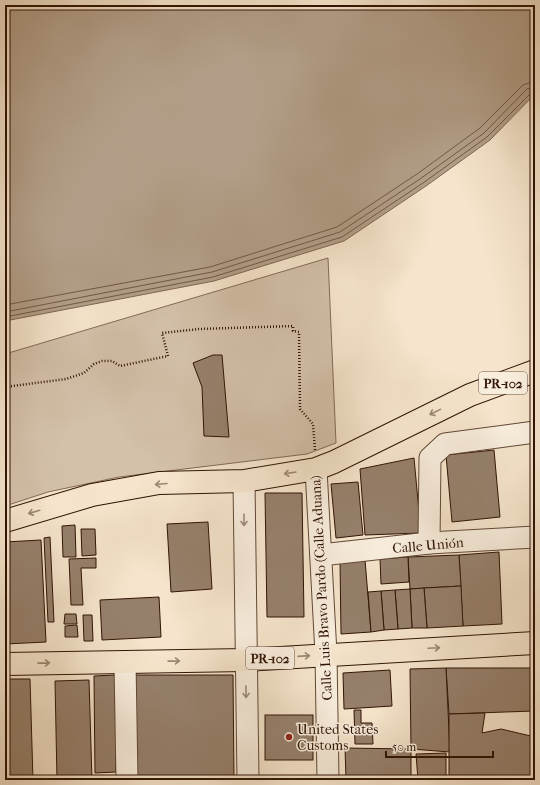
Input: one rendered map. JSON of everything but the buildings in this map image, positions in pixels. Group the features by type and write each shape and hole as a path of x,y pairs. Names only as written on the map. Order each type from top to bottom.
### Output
{"main road":[{"name":"PR-102","path":"5,520 92,495 159,483 244,480 316,469 334,462 470,395 535,371"},
{"name":"PR-102","path":"5,664 245,660 326,654 535,643"}],"street":[{"path":"429,543 430,458 446,444 535,432"},
{"name":"Calle Luis Bravo Pardo (Calle Aduana)","path":"316,469 326,654 328,780"},
{"path":"244,480 245,660 248,780"},
{"name":"Calle Unión","path":"321,555 429,543 535,537"},
{"path":"125,662 127,780"}],"path":[{"path":"5,387 66,379 84,373 94,364 102,361 112,361 120,366 168,356 162,333 198,329 293,326 293,331 299,332 300,409 313,424 316,469"}],"shaded area":[{"path":"328,258 336,443 307,454 119,477 48,492 5,506 5,354"}],"water":[{"path":"5,5 535,5 535,94 490,140 426,186 344,241 214,281 5,321"}],"place":[{"name":"United States Customs","path":"289,737"}]}
